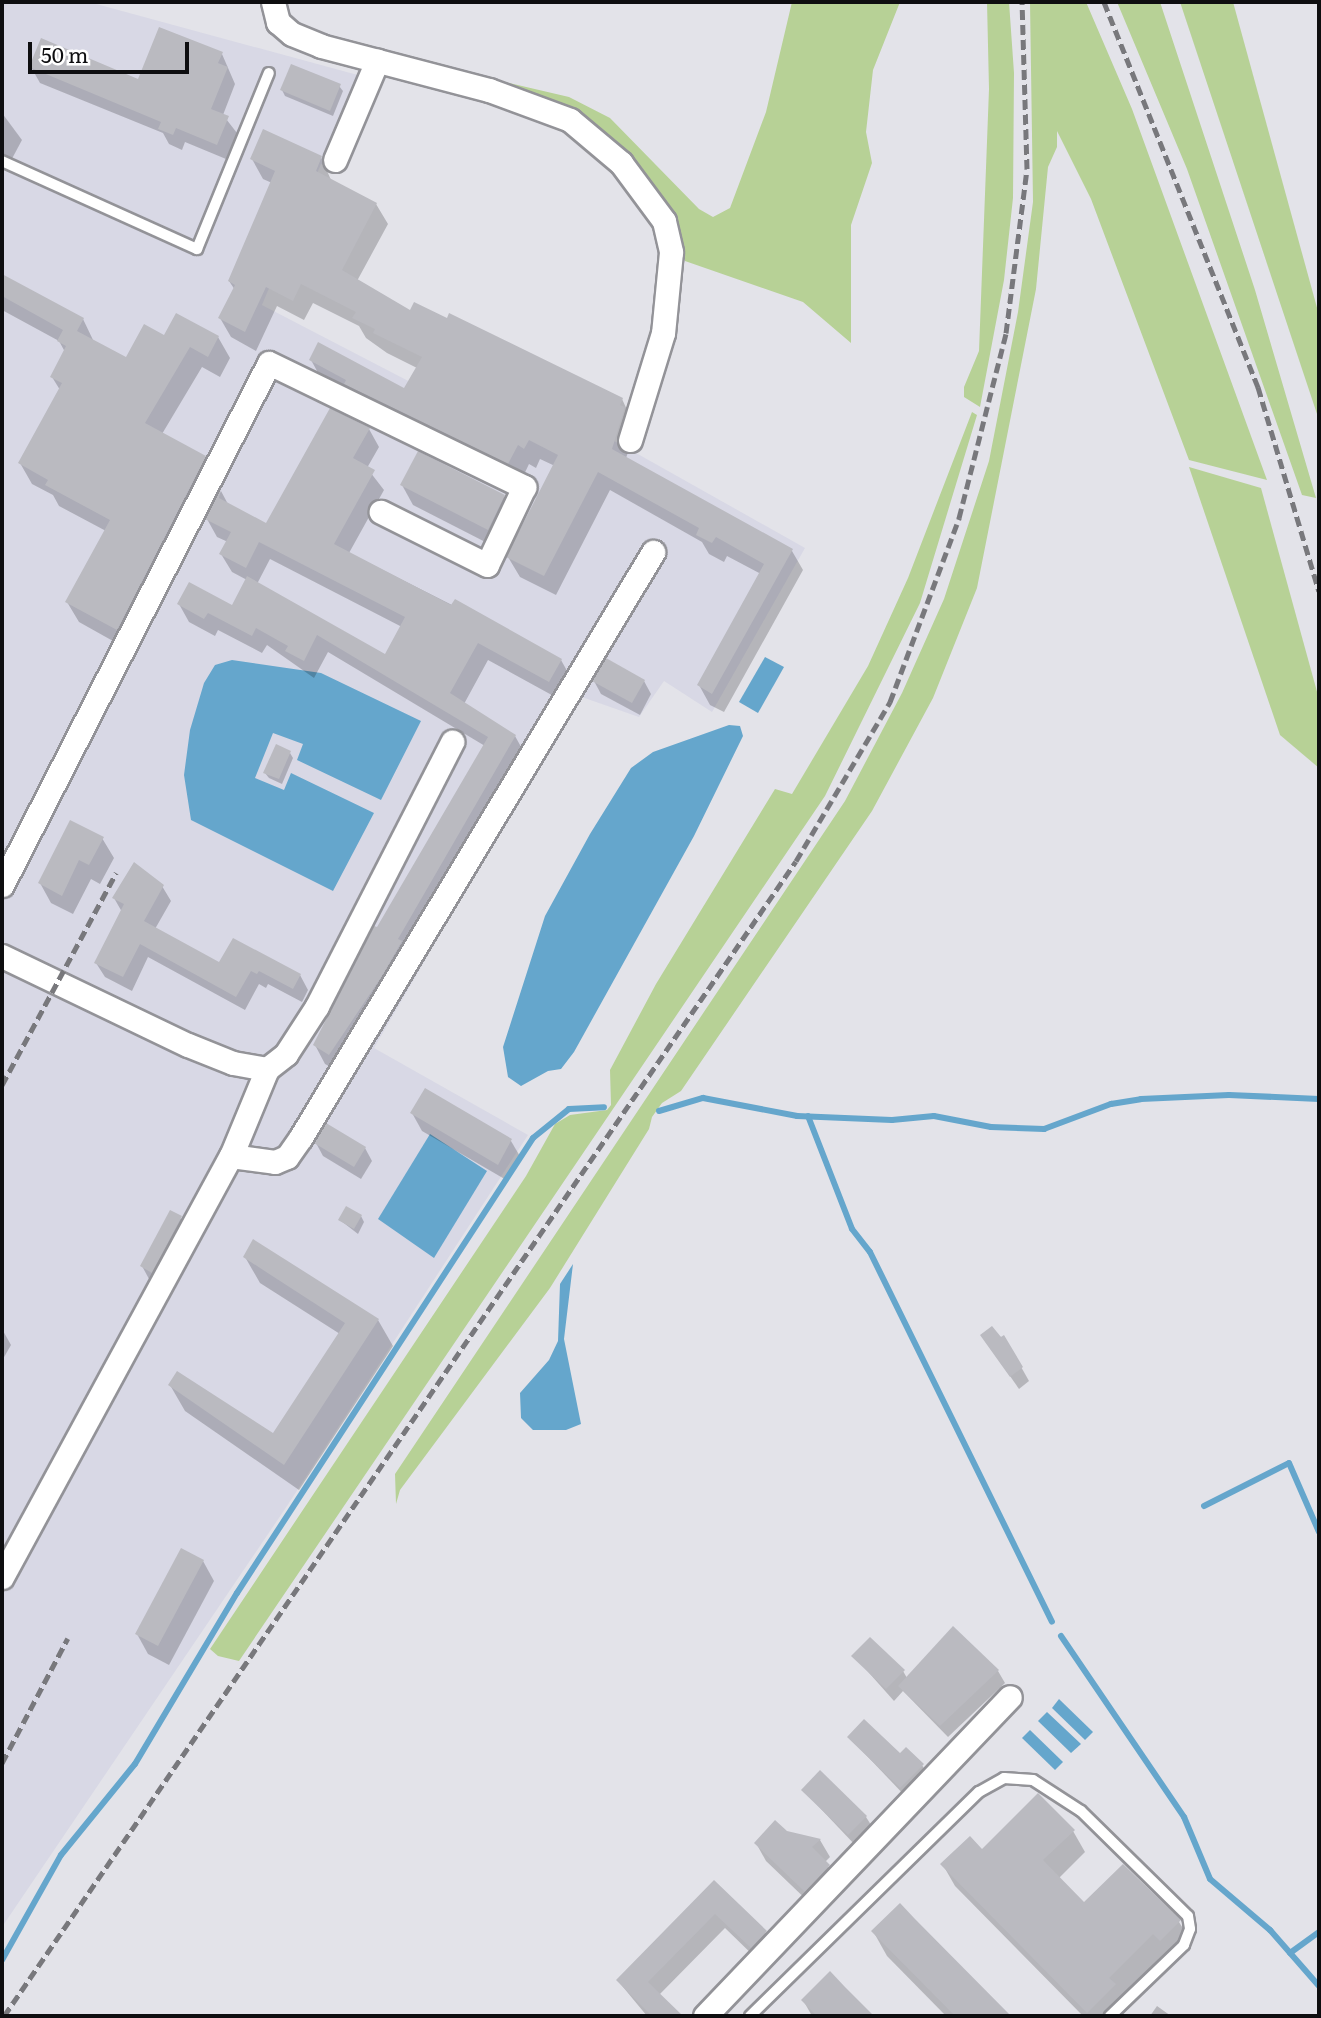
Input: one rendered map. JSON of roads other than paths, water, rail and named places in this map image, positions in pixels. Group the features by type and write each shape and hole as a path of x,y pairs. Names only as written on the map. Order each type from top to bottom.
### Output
{"street":[{"path":"273,2 278,22 292,34 377,61 489,90 570,120 621,163 664,221 671,252 663,333 630,440"},
{"path":"335,160 377,61"},
{"path":"2,885 269,363 524,486 487,565 381,512"},
{"path":"231,1156 275,1162 287,1157 301,1138 653,552"},
{"path":"2,1577 231,1156 267,1069 286,1054 317,1006 452,742"},
{"path":"2,956 188,1045 233,1063 267,1069"},
{"path":"705,2016 1010,1698"}],"lane":[{"path":"2,161 197,249 269,74"},
{"path":"750,2016 979,1792 1004,1778 1032,1780 1081,1811 1188,1916 1190,1929 1184,1945 1110,2016"}],"water":[{"path":"765,657 784,667 758,713 739,702"},
{"path":"232,660 321,673 421,721 381,800 297,760 303,744 273,733 255,778 284,790 291,773 374,813 333,891 191,820 184,775 190,730 204,683 215,665"},
{"path":"729,725 740,726 743,736 694,836 574,1052 561,1069 548,1071 521,1086 508,1077 503,1047 545,916 590,834 631,768 653,752"},
{"path":"430,1134 487,1171 434,1258 378,1219"},
{"path":"573,1264 564,1339 581,1424 566,1430 533,1430 521,1418 520,1393 549,1360 558,1341 560,1284"},
{"path":"1059,1699 1093,1732 1085,1740 1052,1708"},
{"path":"1047,1712 1081,1744 1071,1753 1038,1721"},
{"path":"1030,1730 1063,1762 1055,1770 1022,1738"}],"waterway":[{"path":"659,1111 703,1098 797,1116 892,1120 934,1116 991,1127 1044,1129 1111,1104 1141,1099 1229,1095 1319,1099"},
{"path":"2,1960 61,1855 135,1764 237,1593 533,1138 569,1109 604,1107"},
{"path":"808,1116 852,1229 870,1252 1052,1622"},
{"path":"1204,1506 1289,1463 1319,1532"},
{"path":"1061,1636 1184,1817 1210,1879 1270,1930 1319,1986"},
{"path":"1290,1953 1319,1932"}],"railway":[{"path":"4,2016 796,861 890,702 959,518 1006,333 1027,169 1022,2"},
{"path":"1104,2 1258,387 1319,591"},
{"path":"2,1085 116,873"},
{"path":"2,1763 68,1638"}]}
